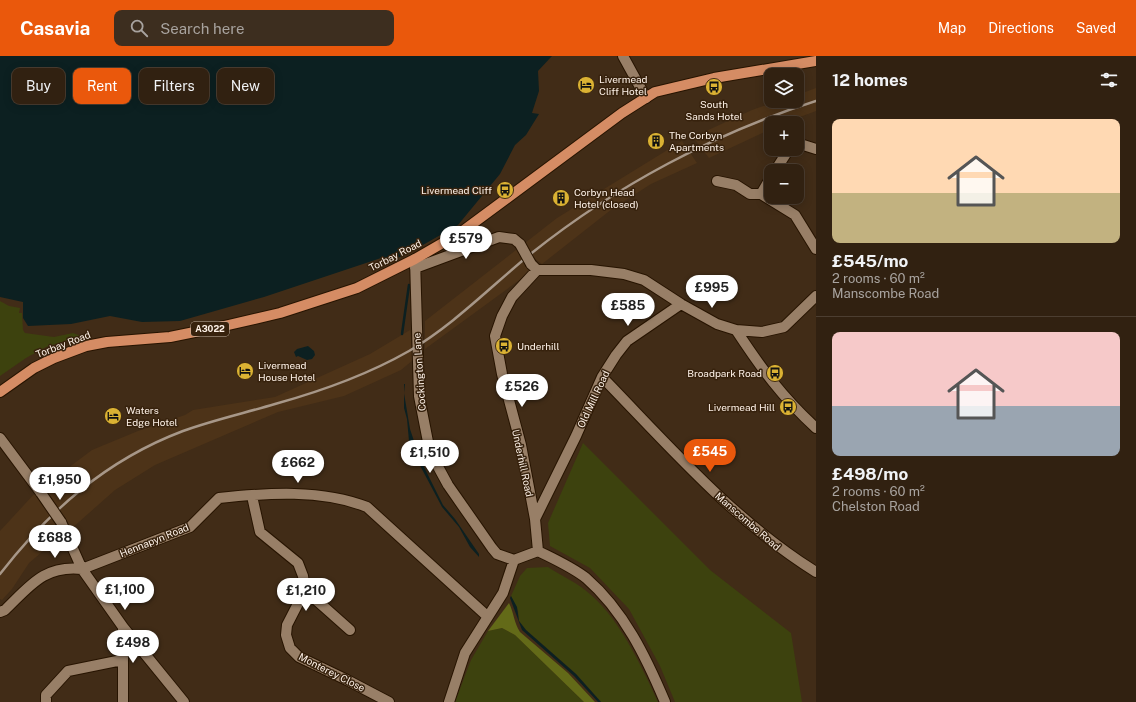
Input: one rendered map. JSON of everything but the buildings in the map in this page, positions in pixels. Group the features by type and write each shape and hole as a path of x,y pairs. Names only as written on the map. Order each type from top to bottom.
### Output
{"main road":[{"name":"Torbay Road","path":"0,392 34,368 54,358 86,346 107,342 170,337 280,313 357,288 415,263 480,219 622,113 655,92 698,82 816,60"}],"street":[{"path":"622,56 646,98"},
{"path":"804,145 816,149"},
{"path":"717,180 736,185 750,194 761,194 795,215 816,248"},
{"path":"761,194 764,189"},
{"path":"415,263 499,238 514,239 520,244 534,267 591,270 624,274 644,280 681,304 717,324 736,330 762,332 784,327 816,296"},
{"name":"Cockington Lane","path":"415,263 419,396 430,452 448,485 492,548 497,554 514,560"},
{"name":"Underhill Road","path":"534,267 512,297 502,316 495,336 502,374 520,445 535,519 538,552"},
{"name":"Old Mill Road","path":"535,519 576,436 602,377 627,341 681,304"},
{"path":"736,330 769,380 793,407 816,428"},
{"name":"Manscombe Road","path":"602,377 707,486 741,517 786,553 816,572"},
{"path":"0,438 61,522 82,569 123,627 184,702"},
{"name":"Hennapyn Road","path":"0,612 6,610 34,580 55,570 70,568 82,569 190,527 219,498 299,495 344,498 367,507 487,616"},
{"path":"252,496 260,532 298,563 305,590 350,630"},
{"path":"448,702 465,653 502,593 514,560 538,552 571,568 586,578 603,595 619,614 636,641 665,702"},
{"name":"Monterey Close","path":"305,590 287,625 286,634 290,648 299,658 347,680 389,702"},
{"path":"326,622 334,615"},
{"path":"123,627 123,702"},
{"path":"46,702 46,695 68,672 122,660"}],"shaded area":[{"path":"816,88 816,111 803,116 764,116 764,132 709,158 693,137 764,106 764,108 804,108 804,92"},
{"path":"682,141 697,163 651,184 612,209 542,264 535,259 528,264 529,273 425,349 425,321 557,218"},
{"path":"410,330 413,360 401,370 344,396 278,412 155,465 115,490 71,529 62,516 55,524 62,535 29,563 12,589 2,600 0,599 0,531 36,492 40,498 48,492 44,486 92,450 138,431 185,415 193,410 275,397 370,354"}],"green space":[{"path":"0,301 9,306 20,308 19,313 22,313 23,330 25,333 54,337 73,333 81,336 46,347 26,358 0,376"},
{"path":"583,443 710,570 791,633 802,702 675,702 660,666 629,609 590,568 550,546 548,523"},
{"path":"548,567 585,590 597,600 608,613 628,642 658,702 601,702 576,674 526,630 519,621 518,611 511,596 520,576 527,568"},
{"path":"509,603 516,625 520,632 568,673 595,702 584,702 515,635 502,628 488,631"},
{"path":"502,628 515,635 584,702 455,702 471,660 488,631"}],"water":[{"path":"0,56 552,56 538,71 539,91 532,113 539,114 526,135 515,145 500,174 458,225 407,254 395,259 381,258 264,297 180,321 142,322 110,316 71,324 28,326 23,318 23,302 0,297"},
{"path":"308,346 314,351 315,355 312,359 307,360 298,356 296,357 294,352 297,349"},
{"path":"404,393 410,429 420,459 443,505 455,519 479,554 479,557 470,547 459,527 442,507 415,456 409,441 407,419 404,408"},
{"path":"511,596 517,607 519,621 526,630 576,674 601,702 598,702 574,676 522,630 510,598"}],"waterway":[{"path":"402,334 409,285"}],"railway":[{"path":"0,574 38,529 59,509 104,472 129,457 155,443 183,431 327,388 361,375 393,360 426,340 458,317 533,252 565,228 632,184 704,145 778,114 816,101"}],"place":[{"name":"Livermead Cliff Hotel","path":"586,85"},
{"name":"South Sands Hotel","path":"714,87"},
{"name":"The Corbyn Apartments","path":"656,141"},
{"name":"Livermead Cliff","path":"505,190"},
{"name":"Corbyn Head Hotel (closed)","path":"561,198"},
{"name":"Underhill","path":"504,346"},
{"name":"Livermead House Hotel","path":"245,371"},
{"name":"Broadpark Road","path":"775,373"},
{"name":"Livermead Hill","path":"788,407"},
{"name":"Waters Edge Hotel","path":"113,416"}]}
